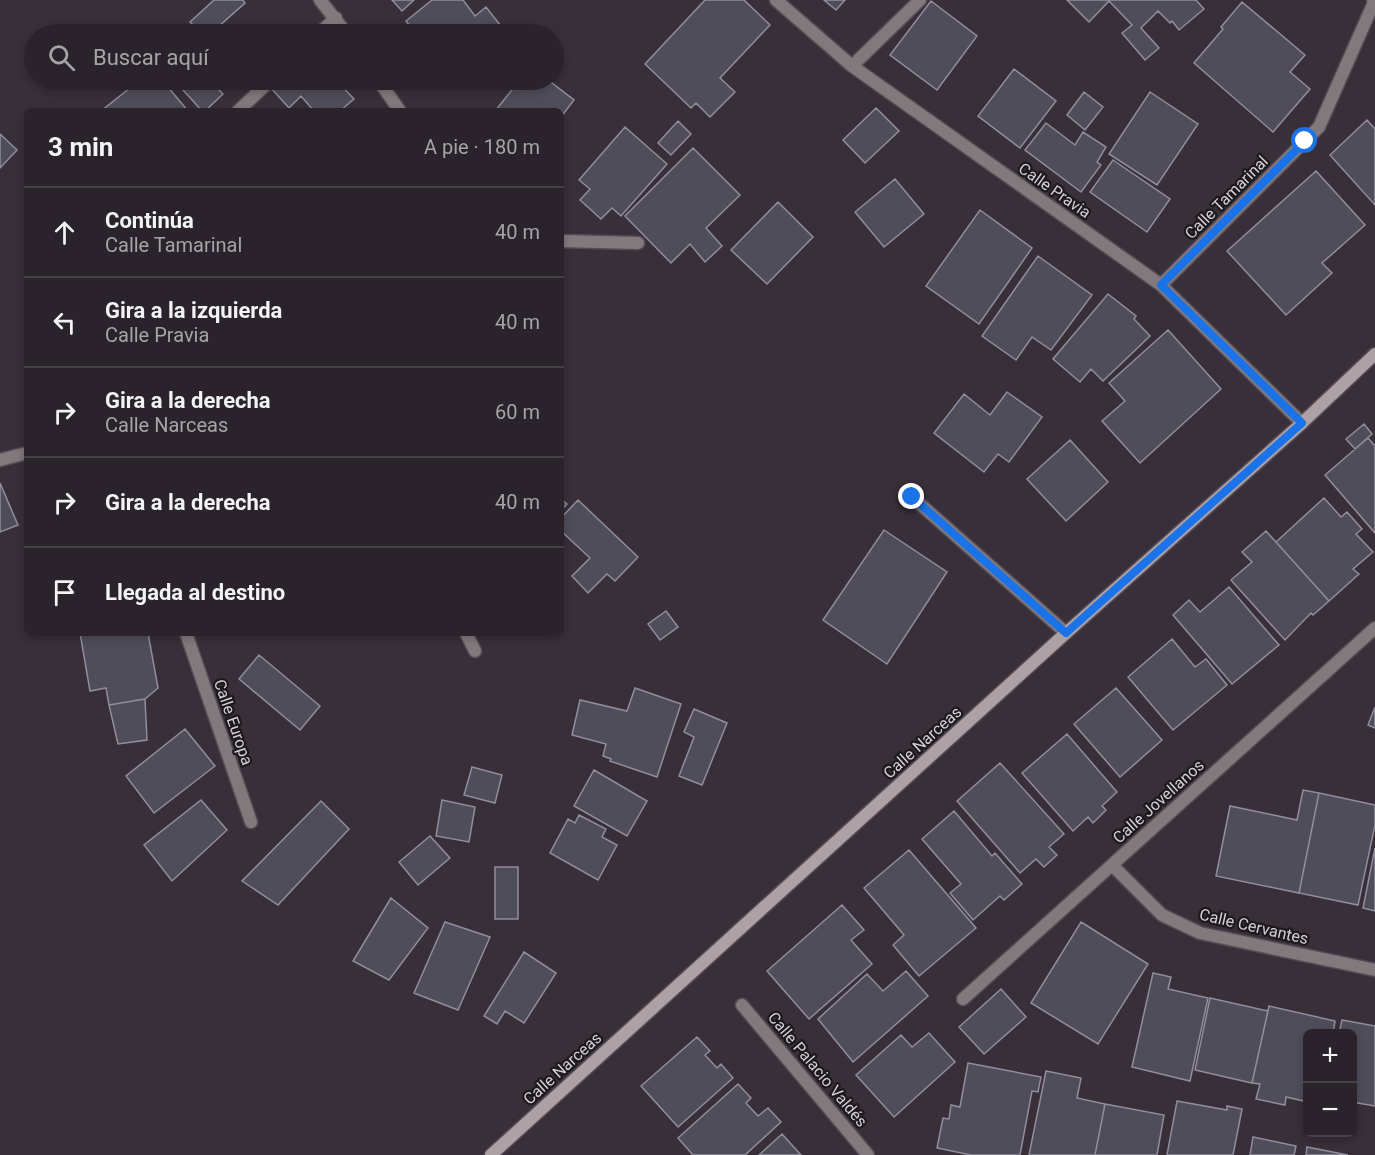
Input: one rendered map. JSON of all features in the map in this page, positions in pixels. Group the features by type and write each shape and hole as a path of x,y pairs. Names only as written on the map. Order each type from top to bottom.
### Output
{"street":[{"path":"320,0 340,24"},
{"name":"Calle Pravia","path":"776,0 852,66 1161,285 1302,423"},
{"path":"852,66 920,0"},
{"name":"Calle Tamarinal","path":"1161,285 1319,127 1374,0"},
{"path":"329,24 336,18"},
{"path":"241,108 260,90"},
{"path":"385,90 398,108"},
{"path":"564,241 638,243"},
{"name":"Calle Narceas","path":"491,1155 1066,633 1302,423 1375,354"},
{"path":"0,460 24,454"},
{"path":"912,497 1066,633"},
{"name":"Calle Jovellanos","path":"963,999 1375,628"},
{"name":"Calle Europa","path":"187,636 251,822"},
{"path":"468,636 475,651"},
{"name":"Calle Cervantes","path":"1112,865 1162,915 1200,933 1375,970"},
{"name":"Calle Palacio Valdés","path":"742,1005 868,1155"}],"building":[{"path":"214,0 243,0 245,3 221,24 192,24 190,22"},
{"path":"392,0 414,0 402,11"},
{"path":"432,0 463,0 475,16 486,7 499,24 408,24 406,21"},
{"path":"705,0 744,0 770,25 720,78 735,92 710,117 696,103 691,108 645,64"},
{"path":"824,0 845,0 836,10"},
{"path":"1067,0 1196,0 1204,9 1179,30 1172,21 1170,23 1158,11 1141,28 1159,48 1145,60 1122,33 1132,25 1109,1 1089,22"},
{"path":"931,1 977,36 937,90 890,55"},
{"path":"1242,2 1305,55 1290,72 1310,89 1273,132 1194,63"},
{"path":"1014,69 1056,101 1020,148 978,116"},
{"path":"127,90 170,90 185,108 105,108"},
{"path":"183,90 219,90 223,94 208,108 199,108"},
{"path":"273,90 345,90 354,99 344,108 311,108 301,96 289,108"},
{"path":"512,90 561,90 574,100 564,113 564,108 497,108"},
{"path":"1084,92 1103,107 1085,130 1067,115"},
{"path":"1150,92 1198,124 1157,185 1109,154"},
{"path":"876,108 899,131 865,163 843,140"},
{"path":"1367,120 1375,129 1375,205 1330,155"},
{"path":"678,121 691,134 671,155 658,143"},
{"path":"1046,123 1075,145 1083,132 1106,147 1097,162 1101,165 1081,192 1025,150"},
{"path":"625,127 667,164 621,216 612,208 601,219 580,200 590,189 579,180"},
{"path":"0,134 17,150 0,168"},
{"path":"693,148 740,195 706,228 722,246 705,262 690,244 671,263 625,216"},
{"path":"1113,160 1170,199 1147,232 1090,192"},
{"path":"1316,171 1365,225 1322,263 1332,273 1286,315 1227,251"},
{"path":"895,179 924,214 884,247 855,212"},
{"path":"778,202 813,237 767,284 731,250"},
{"path":"980,210 1032,248 979,324 926,286"},
{"path":"1038,256 1092,295 1051,350 1032,337 1016,360 982,336"},
{"path":"1108,294 1136,316 1134,319 1150,336 1103,381 1091,369 1080,382 1053,359"},
{"path":"1168,330 1221,389 1140,463 1102,421 1125,401 1109,383"},
{"path":"1007,392 1042,417 1009,462 998,454 984,472 934,433 964,394 990,415"},
{"path":"1364,424 1372,434 1355,449 1346,439"},
{"path":"1368,438 1375,446 1375,533 1325,475"},
{"path":"1070,440 1108,482 1066,521 1027,479"},
{"path":"0,483 18,525 0,532"},
{"path":"1324,498 1341,517 1347,512 1362,529 1356,534 1373,552 1353,569 1359,574 1329,601 1276,542"},
{"path":"578,500 638,557 615,581 607,574 588,593 572,576 590,558 564,534 564,515"},
{"path":"884,530 947,572 887,664 823,620"},
{"path":"1266,531 1329,601 1313,615 1311,613 1285,640 1231,580 1252,562 1242,552"},
{"path":"1229,587 1279,645 1232,684 1173,615 1189,600 1200,612"},
{"path":"666,611 678,627 660,640 648,624"},
{"path":"81,636 149,636 158,688 145,699 109,705 106,688 90,691"},
{"path":"1172,639 1195,667 1206,659 1227,685 1173,730 1128,677"},
{"path":"259,655 320,706 300,730 239,679"},
{"path":"635,688 681,704 657,777 610,761 611,759 603,756 606,744 572,735 580,700 627,711"},
{"path":"1116,688 1162,740 1120,777 1074,724"},
{"path":"145,699 147,740 118,744 109,705"},
{"path":"1375,707 1375,728 1368,725"},
{"path":"694,709 727,723 702,785 679,776 694,737 684,732"},
{"path":"185,729 215,766 154,813 126,776"},
{"path":"1067,734 1117,792 1102,806 1106,810 1093,823 1088,817 1073,831 1022,773"},
{"path":"1000,763 1064,834 1049,847 1057,855 1044,867 1036,859 1020,873 957,801"},
{"path":"472,767 502,775 495,803 464,795"},
{"path":"594,770 647,801 627,836 574,806"},
{"path":"1303,790 1319,793 1299,893 1216,876 1230,806 1297,820"},
{"path":"1319,793 1375,805 1375,825 1358,905 1299,893"},
{"path":"201,800 227,830 172,881 144,845"},
{"path":"442,800 475,807 469,842 436,836"},
{"path":"321,801 349,829 278,905 242,881"},
{"path":"954,811 992,856 995,853 1022,884 1004,900 1000,896 973,920 950,893 961,884 922,839"},
{"path":"579,815 606,829 602,837 617,845 598,880 550,853 568,819 575,823"},
{"path":"430,836 450,858 418,885 399,862"},
{"path":"1375,848 1375,911 1363,908"},
{"path":"909,850 976,928 919,976 893,945 904,935 864,888"},
{"path":"495,867 518,867 518,919 495,919"},
{"path":"391,898 428,928 389,980 353,961"},
{"path":"842,905 864,930 851,940 872,964 809,1019 767,971"},
{"path":"445,922 490,937 458,1010 414,993"},
{"path":"1081,922 1148,964 1098,1044 1031,1003"},
{"path":"524,952 556,973 524,1023 505,1011 497,1024 484,1016"},
{"path":"906,971 928,996 853,1062 818,1019 867,974 883,991"},
{"path":"1153,973 1171,977 1168,989 1208,998 1190,1081 1132,1067"},
{"path":"1001,989 1026,1017 984,1054 959,1027"},
{"path":"1210,998 1268,1011 1252,1083 1195,1070"},
{"path":"1269,1006 1335,1021 1334,1029 1303,1029 1303,1101 1286,1097 1285,1105 1256,1099 1260,1084 1252,1083"},
{"path":"1342,1020 1375,1026 1375,1106 1357,1103 1357,1029 1340,1029"},
{"path":"929,1033 955,1062 894,1117 856,1075 901,1035 912,1047"},
{"path":"697,1037 710,1051 705,1055 717,1068 721,1064 733,1078 678,1127 641,1086"},
{"path":"968,1063 1041,1077 1038,1092 1032,1091 1020,1155 971,1155 937,1148 943,1118 949,1119 951,1105 960,1107"},
{"path":"1046,1071 1081,1078 1077,1098 1105,1104 1095,1155 1029,1155"},
{"path":"738,1084 751,1098 746,1103 758,1116 768,1108 781,1122 745,1155 693,1155 678,1138"},
{"path":"1177,1101 1227,1110 1227,1106 1242,1109 1233,1155 1167,1155"},
{"path":"1105,1104 1164,1115 1157,1155 1095,1155"},
{"path":"782,1134 801,1155 759,1155"},
{"path":"1253,1137 1296,1146 1294,1155 1250,1155"},
{"path":"1307,1147 1348,1155 1306,1155"}],"route":[{"path":"912,497 1066,633 1302,423 1161,285 1305,141"}]}
